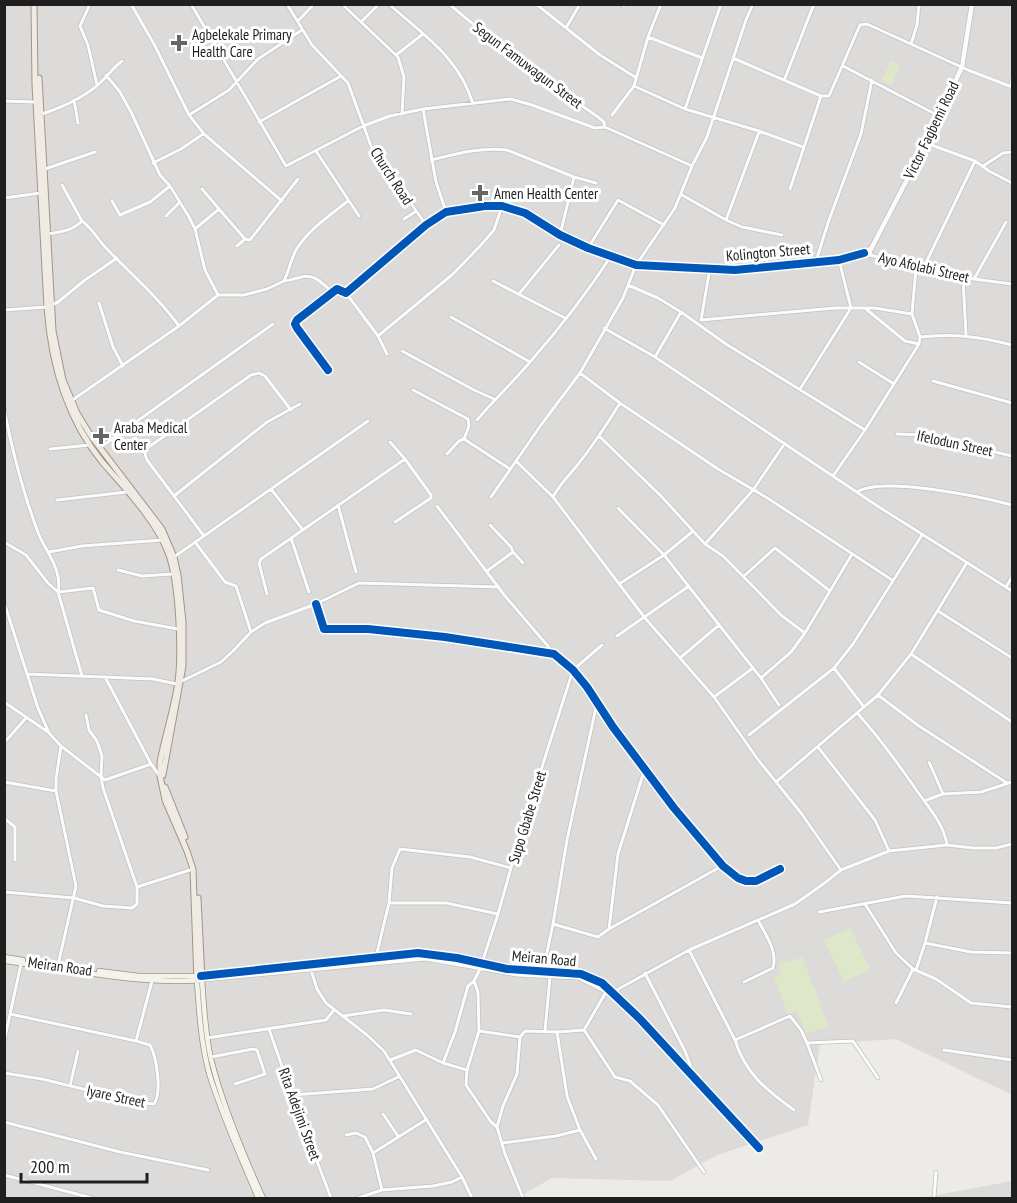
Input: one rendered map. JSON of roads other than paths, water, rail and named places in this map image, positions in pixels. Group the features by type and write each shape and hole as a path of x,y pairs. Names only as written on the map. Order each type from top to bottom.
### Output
{"main road":[{"path":"36,4 36,102 47,234 49,306 57,352 71,401 99,448 163,540 173,574 180,682 163,749 160,776 165,800 193,869 199,978 211,1057 223,1097 263,1198"},
{"path":"36,18 52,352 60,384 73,415 91,444 162,530 174,557 180,587 183,622 183,666 163,772 166,790 195,864 201,1028 209,1072 233,1140 258,1198"},
{"name":"Meiran Road","path":"4,959 126,979 152,981 199,978"},
{"name":"Meiran Road","path":"4,959 172,979"}],"street":[{"path":"90,4 80,26 88,45 97,85"},
{"path":"131,4 154,44 189,115 204,134 282,201"},
{"path":"191,4 284,165 288,166 363,126 402,114 423,109 511,99 595,128 605,127 692,166"},
{"name":"Church Road","path":"287,4 312,45 352,88 363,126 372,146 426,225"},
{"path":"298,21 314,4"},
{"path":"342,4 396,55 401,64 404,77 402,114"},
{"path":"361,22 379,4"},
{"path":"389,4 453,62 473,105"},
{"path":"536,4 600,55 635,77"},
{"path":"566,28 580,4"},
{"path":"612,115 634,86 648,37 662,4"},
{"path":"685,109 722,4"},
{"path":"491,497 580,373 623,298 636,265 682,195 692,166 707,137 753,4"},
{"path":"784,79 814,4"},
{"path":"911,44 917,25 919,4"},
{"name":"Victor Fagbemi Road","path":"870,252 962,67 972,4"},
{"name":"Segun Famuwagun Street","path":"451,5 514,58 598,117 604,122 605,127"},
{"path":"733,58 827,97 831,94 860,26 863,24 1012,86 1012,77"},
{"path":"189,115 229,90 258,59 302,30"},
{"path":"396,55 423,33"},
{"path":"648,37 703,59"},
{"path":"42,114 74,100 97,85 123,61"},
{"path":"843,66 939,116"},
{"path":"106,75 120,92 153,163 170,186 195,229 205,270 218,295"},
{"path":"259,122 342,76"},
{"path":"816,261 861,134 872,80"},
{"path":"634,86 685,109 803,147"},
{"path":"790,189 821,96"},
{"path":"74,100 78,123"},
{"path":"4,101 36,102"},
{"path":"423,109 431,160 446,212"},
{"path":"726,220 759,131"},
{"path":"153,163 204,134"},
{"path":"926,143 975,161 988,171 1012,183"},
{"path":"431,160 470,151 507,150 574,177 596,183"},
{"path":"316,151 359,216"},
{"path":"45,169 95,152"},
{"path":"983,166 1003,153 1012,152"},
{"path":"923,269 975,161"},
{"path":"560,235 574,177"},
{"path":"202,189 244,239 250,240 298,179"},
{"path":"62,185 82,221 91,227 117,258 163,304 179,326"},
{"path":"112,201 120,215 150,202 170,186"},
{"path":"4,198 43,192"},
{"path":"682,195 742,227 782,234"},
{"path":"588,248 618,200 664,225"},
{"path":"284,281 296,249 317,226 348,201"},
{"path":"165,216 179,203"},
{"path":"346,292 426,225 446,212 502,206 494,230 481,245 453,274 378,336"},
{"name":"Kolington Street","path":"502,206 525,213 560,235 588,248 636,265 735,270 838,260 864,253 867,248 870,252"},
{"path":"195,229 219,209"},
{"path":"404,219 415,212"},
{"path":"47,234 62,232 75,227 82,221"},
{"path":"974,279 1005,222"},
{"path":"237,246 244,239"},
{"path":"519,294 559,245"},
{"name":"Ayo Afolabi Street","path":"870,252 916,268 963,278 1012,284"},
{"path":"477,420 530,362 598,277 611,256"},
{"path":"4,310 49,306 58,302 117,258"},
{"path":"800,389 850,308 838,260"},
{"path":"700,322 710,268"},
{"path":"833,476 919,344 920,337 912,314 916,268"},
{"path":"71,401 179,326 218,295 244,295 304,275 315,277 332,292"},
{"path":"963,278 966,335"},
{"path":"493,281 565,318"},
{"path":"628,285 658,298 700,322 726,344 865,430"},
{"path":"327,370 295,324 332,292 340,288 346,292 378,336 387,354"},
{"path":"99,303 113,347 123,366"},
{"path":"700,322 850,308 912,314"},
{"path":"865,308 905,341 919,344"},
{"path":"655,357 681,312"},
{"path":"451,316 530,362"},
{"path":"99,448 273,324"},
{"path":"604,328 655,357 922,535 1012,591"},
{"path":"920,337 939,334 966,335 1012,345"},
{"path":"402,351 494,399"},
{"path":"859,362 894,384"},
{"path":"204,536 147,460 146,448 251,375 259,373 265,376 291,410"},
{"path":"580,373 718,469 892,580"},
{"path":"933,381 1012,404"},
{"path":"413,390 468,419 469,426 464,439 459,441 447,454"},
{"path":"553,497 560,484 599,436 620,403"},
{"path":"174,496 267,422 300,404"},
{"path":"4,408 13,451 26,494 41,540 59,578 58,591 82,676"},
{"path":"174,557 368,421"},
{"name":"Ifelodun Street","path":"897,434 923,435 1012,456"},
{"path":"599,436 661,496 692,532 723,556 782,616 805,633"},
{"path":"464,439 510,469"},
{"path":"390,442 405,459 431,498 395,522"},
{"path":"50,449 91,444"},
{"path":"705,544 753,490 784,444"},
{"path":"267,594 259,563 261,560 405,459"},
{"path":"516,461 553,497 645,618 714,697 841,870"},
{"path":"857,492 866,488 924,488 1012,505"},
{"path":"271,489 303,530"},
{"path":"57,500 129,491"},
{"path":"338,505 356,572"},
{"path":"436,506 554,654 573,670 613,727 704,846 723,866 746,882 780,869"},
{"path":"618,508 664,555 761,678 779,705"},
{"path":"490,525 523,563"},
{"path":"619,584 664,555 692,532"},
{"path":"748,735 834,668 853,644 922,535"},
{"path":"291,538 309,592"},
{"path":"48,552 82,546 163,540"},
{"path":"4,542 26,555 48,583 58,591 93,588 99,610 134,621 178,629"},
{"path":"195,542 225,582 236,586 251,632"},
{"path":"744,576 775,549 830,591"},
{"path":"487,571 513,552"},
{"path":"761,678 791,652 805,633 852,554"},
{"path":"776,782 878,695 911,654 966,563"},
{"path":"118,570 138,576 173,574"},
{"path":"1006,587 1012,577"},
{"path":"27,674 180,682 221,662 251,632 276,618 316,604 359,583 499,587"},
{"path":"617,636 689,586"},
{"path":"4,602 38,708 49,733"},
{"path":"316,604 324,629 368,629 434,636 554,654"},
{"path":"939,610 1012,658"},
{"path":"680,658 719,625"},
{"path":"573,670 602,645"},
{"path":"911,654 1012,722"},
{"path":"714,697 753,668"},
{"path":"834,668 864,707"},
{"name":"Supo Gbabe Street","path":"443,1063 455,1032 468,986 474,981 480,969 573,670"},
{"path":"105,677 151,764 160,776"},
{"path":"878,695 919,726 1006,783"},
{"path":"4,702 49,733 61,746 105,780 151,764"},
{"path":"543,971 554,924 567,840 597,702"},
{"path":"858,714 879,737 941,826 947,845"},
{"path":"4,892 74,898 103,906 130,908 137,902 137,887 100,777 102,756 89,730 87,715"},
{"path":"4,743 26,718"},
{"path":"57,965 66,921 74,898 75,880 56,791 61,746"},
{"path":"818,747 875,820 889,851"},
{"path":"929,762 943,794"},
{"path":"609,929 618,854 645,768"},
{"path":"4,782 56,791"},
{"path":"924,801 943,794 981,792 1012,782"},
{"path":"4,818 15,827 15,860"},
{"path":"584,1030 610,992 689,950 795,904 841,870 889,851 947,845 996,848 1012,844"},
{"path":"376,957 389,903 390,874 400,849 470,857 512,867"},
{"path":"554,924 598,937 723,866"},
{"path":"137,887 193,869"},
{"path":"819,912 906,896 1012,903"},
{"path":"896,1003 926,943 937,897"},
{"path":"389,903 446,903 498,914"},
{"path":"865,904 896,953 915,969 936,979 971,1003 1012,1007"},
{"path":"744,982 773,968 775,964 772,947 758,920"},
{"path":"926,943 971,952 1012,953"},
{"path":"689,950 749,1072 794,1110"},
{"name":"Meiran Road","path":"199,978 418,953 457,958 507,969 581,974 602,982 610,992"},
{"name":"Meiran Road","path":"231,975 426,959 517,975 578,978 610,992"},
{"path":"4,1042 6,1021 10,1014 21,963"},
{"path":"311,970 320,995 334,1010 377,1043 390,1060 462,1177 472,1198"},
{"path":"645,973 685,1051 690,1064 690,1072"},
{"path":"545,1032 550,976"},
{"path":"10,1014 136,1041 152,981"},
{"path":"474,981 478,992 479,1031 467,1070 467,1089 497,1127 523,1198"},
{"path":"610,992 640,1019 759,1148"},
{"path":"207,1038 326,1020 334,1010"},
{"path":"342,1016 384,1010 411,1014"},
{"path":"735,1040 790,1016 801,1030 821,1080"},
{"name":"Rita Adejimi Street","path":"269,1029 331,1198"},
{"path":"497,1127 503,1106 517,1074 520,1037 525,1031 584,1030"},
{"path":"584,1030 615,1077 630,1082 658,1105 704,1172"},
{"path":"479,1031 520,1037"},
{"path":"557,1032 567,1096 580,1130 596,1159"},
{"name":"Iyare Street","path":"4,1073 140,1103 154,1104 157,1100 158,1080 155,1057 150,1045 136,1041"},
{"path":"807,1043 853,1041 879,1078"},
{"path":"211,1057 257,1050 265,1074 235,1084"},
{"path":"390,1060 416,1050 443,1063 467,1070"},
{"path":"944,1050 1012,1060"},
{"path":"70,1086 78,1051"},
{"path":"292,1095 373,1089 399,1077"},
{"path":"383,1114 398,1136"},
{"path":"373,1153 427,1119"},
{"path":"4,1122 120,1152 208,1170"},
{"path":"502,1143 556,1136 580,1130"},
{"path":"346,1135 360,1134 364,1137 373,1153 382,1190"},
{"path":"934,1198 936,1172"},
{"path":"4,1175 93,1198"},
{"path":"358,1198 382,1190 424,1187 452,1182 462,1177"}],"place":[{"name":"Agbelekale Primary Health Care","path":"179,43"},
{"name":"Amen Health Center","path":"480,193"},
{"name":"Araba Medical Center","path":"101,436"}]}
